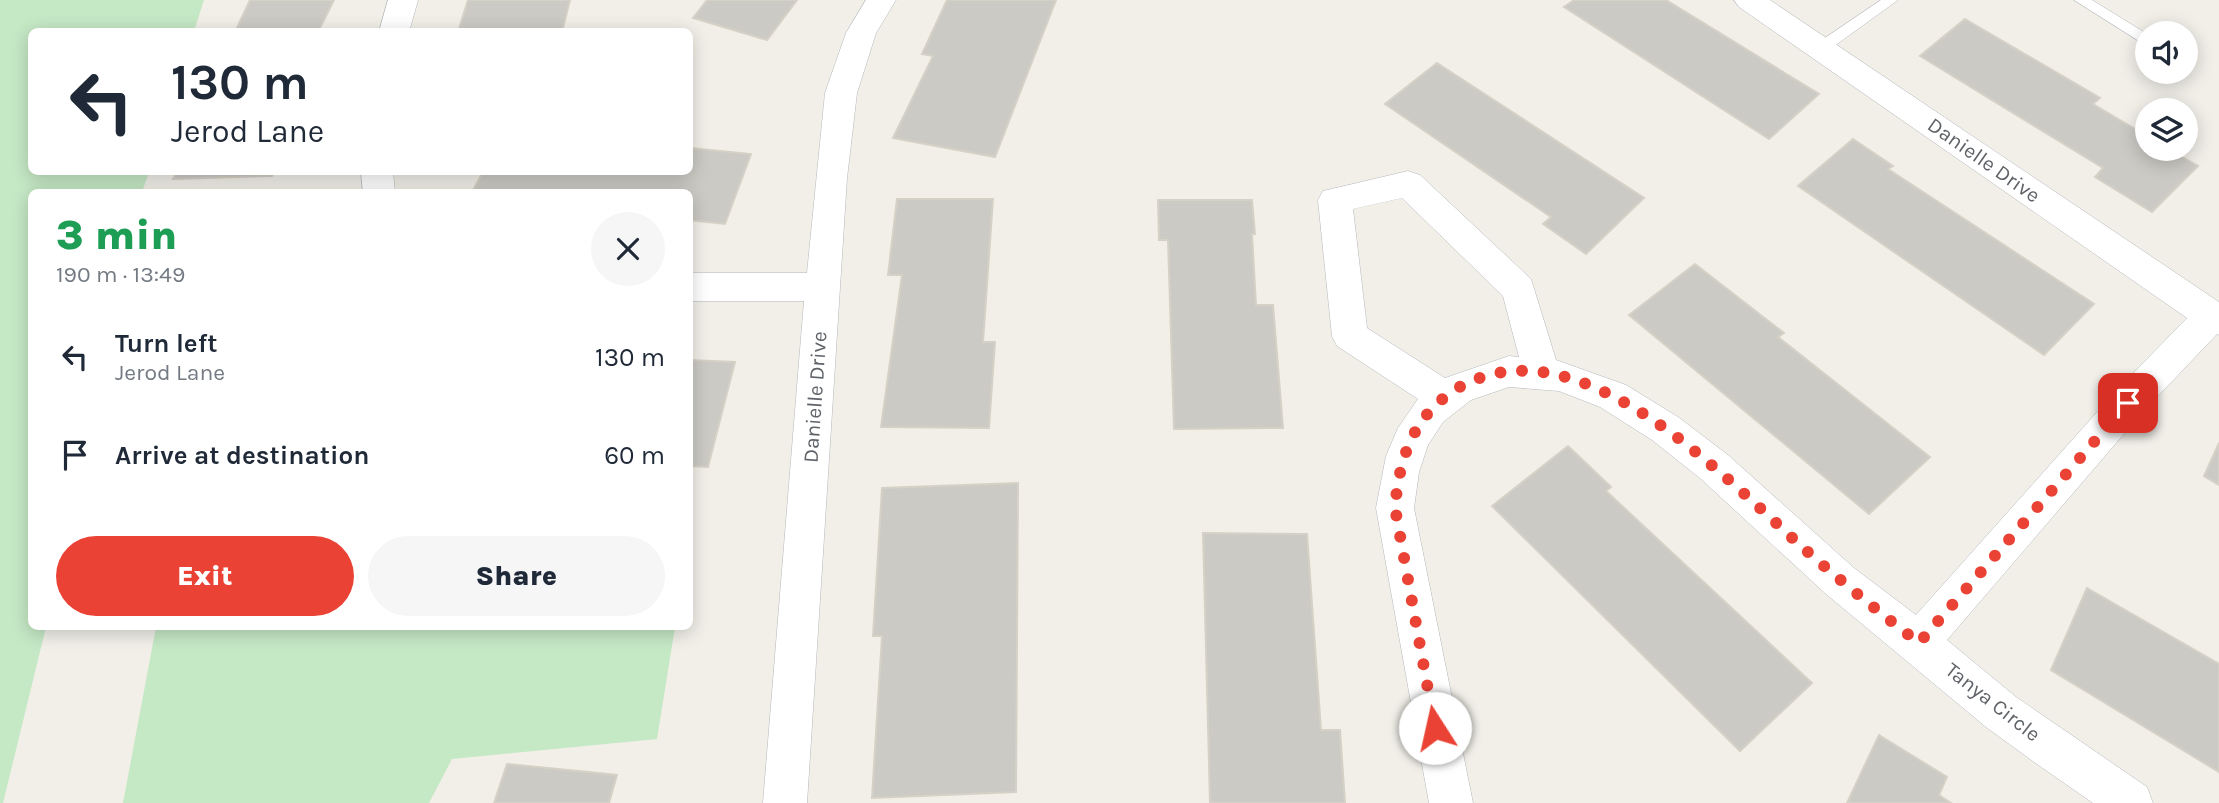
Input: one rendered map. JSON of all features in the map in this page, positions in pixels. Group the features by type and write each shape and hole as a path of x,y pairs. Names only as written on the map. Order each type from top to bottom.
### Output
{"street":[{"path":"395,28 403,0"},
{"name":"Danielle Drive","path":"785,803 831,178 841,93 862,33 881,0"},
{"name":"Danielle Drive","path":"1749,0 2215,317"},
{"path":"1444,397 1350,336 1335,200 1408,184 1520,289 1541,373"},
{"path":"693,287 823,287"},
{"path":"1919,643 2128,403 2215,317"},
{"name":"Tanya Circle","path":"1451,803 1395,508 1398,474 1405,448 1421,420 1444,397 1474,379 1510,372 1541,373 1586,384 1636,407 1682,439 1840,581 2000,711 2131,803"}],"lane":[{"path":"1821,48 1891,0"},
{"path":"2081,0 2135,34"}],"green space":[{"path":"0,0 204,0 195,28 28,28 28,175 148,175 143,189 28,189 28,630 45,630 3,803 0,803"},
{"path":"155,630 675,630 657,739 452,759 429,803 123,803"}],"building":[{"path":"250,0 334,0 320,28 237,28"},
{"path":"468,0 570,0 563,28 459,28"},
{"path":"707,0 797,0 767,40 693,18"},
{"path":"947,0 1056,0 995,157 893,138 933,56 922,54"},
{"path":"1574,0 1666,0 1819,94 1769,139 1564,7"},
{"path":"1965,19 2100,98 2093,104 2135,129 2135,161 2189,161 2198,166 2152,212 2095,177 2103,168 1920,56"},
{"path":"1437,63 1644,198 1586,254 1543,224 1551,217 1385,104"},
{"path":"1853,139 1893,166 1888,169 2094,304 2044,355 1798,186"},
{"path":"693,148 751,154 725,224 693,220 693,189 474,189 481,175 693,175"},
{"path":"175,175 272,175 272,176 173,179"},
{"path":"897,199 993,199 983,342 995,342 989,428 881,427 902,275 888,275"},
{"path":"1158,200 1252,200 1256,305 1273,305 1283,428 1174,429 1168,240 1159,240"},
{"path":"1695,264 1784,333 1778,337 1930,457 1869,514 1629,315"},
{"path":"693,360 735,362 708,467 693,466"},
{"path":"2219,443 2219,485 2204,476"},
{"path":"1568,446 1611,487 1606,491 1812,683 1740,751 1492,506"},
{"path":"1018,483 1016,792 872,798 882,636 873,636 882,488"},
{"path":"1203,533 1307,534 1321,730 1340,730 1345,803 1210,803"},
{"path":"2087,588 2219,664 2219,772 2051,670"},
{"path":"1879,735 1947,777 1939,795 1951,803 1847,803"},
{"path":"507,764 617,775 609,803 494,803"}],"route":[{"path":"1435,728 1395,508 1398,474 1405,448 1421,420 1444,397 1474,379 1510,372 1541,373 1586,384 1636,407 1682,439 1840,581 1919,643 2128,403"}]}
